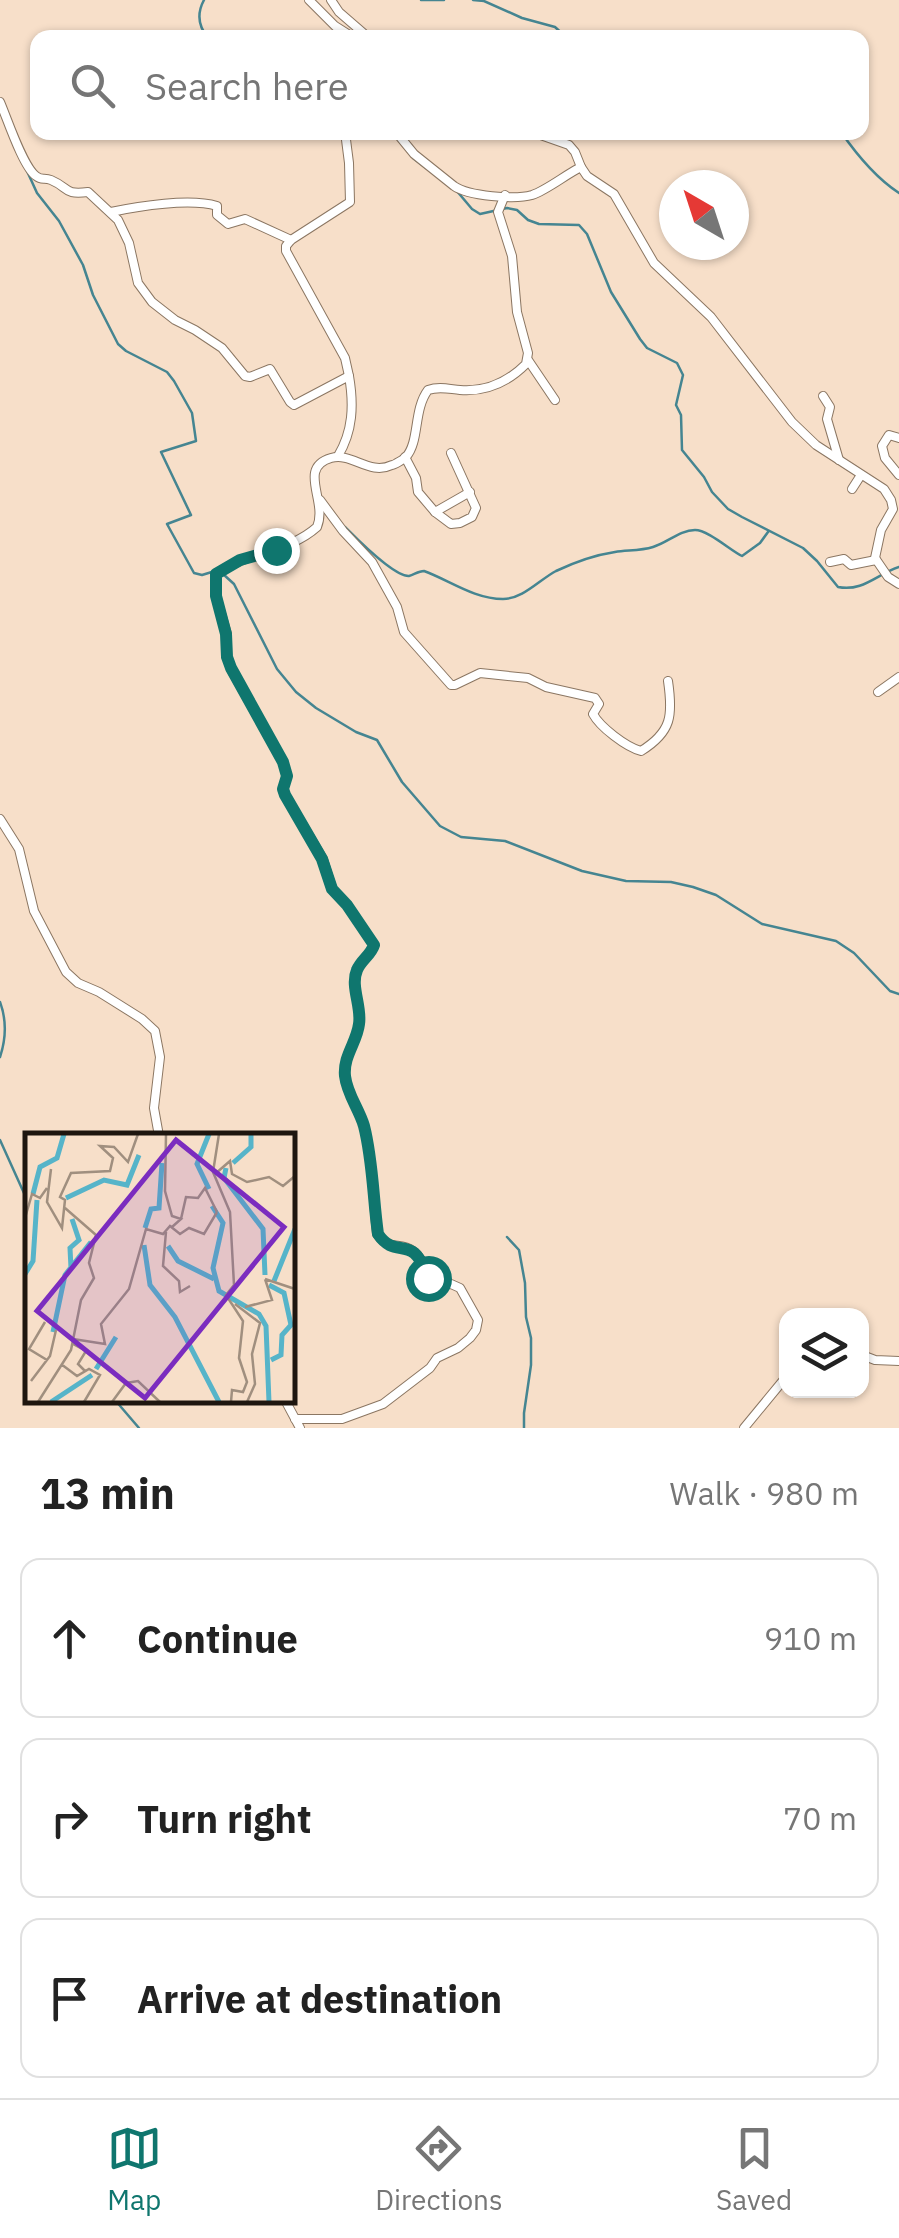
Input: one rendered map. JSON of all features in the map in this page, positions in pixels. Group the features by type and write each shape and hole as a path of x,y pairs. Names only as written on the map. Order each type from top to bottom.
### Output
{"street":[{"path":"309,0 341,30"},
{"path":"332,0 339,12 360,30"},
{"path":"0,102 35,176 53,181 74,194 88,192 111,212 130,243 138,283 152,302 222,348 244,376 270,369 294,404 349,376"},
{"path":"338,456 349,432 353,404 345,358 286,246 350,202 346,140"},
{"path":"403,140 420,160 460,190 481,196 534,194 580,168"},
{"path":"555,140 569,145 580,168 614,194 654,263 711,317 792,422 816,445 884,489 893,509"},
{"path":"504,195 499,208 512,256 517,312 528,360 555,400"},
{"path":"111,212 206,203 217,206 217,215 228,224 245,219 292,240"},
{"path":"528,360 513,375 488,389 428,390 420,404 406,457 373,469 338,456 325,460 312,476 320,500 372,562 397,606 404,632 451,684 455,686 480,673 528,678 546,687 596,698 599,704 592,714 595,720 626,747 640,751 662,734 673,711 668,681"},
{"path":"823,396 829,405 827,419 839,460"},
{"path":"899,438 889,435 882,446 885,458 899,475"},
{"path":"406,457 418,492 435,512 456,524 472,517 476,508 450,454"},
{"path":"852,489 861,476"},
{"path":"435,512 470,492"},
{"path":"899,499 876,546 879,565 899,584"},
{"path":"298,1424 342,1420 383,1404 438,1358 470,1338 478,1320 460,1288 451,1284 433,1286 418,1255 385,1244 378,1234 363,1123 344,1074 360,1022 355,976 374,945 329,884 322,859 285,795 287,776 283,762 234,677 227,657 216,574 240,560 265,554 311,532 320,522 320,500"},
{"path":"830,562 844,559 851,565 879,565"},
{"path":"878,692 899,677"},
{"path":"0,819 19,849 34,911 66,972 155,1031 160,1057 154,1108 158,1133"},
{"path":"869,1358 899,1361"},
{"path":"744,1428 779,1386"}],"waterway":[{"path":"203,30 200,10 204,0"},
{"path":"421,0 444,0"},
{"path":"473,0 558,30"},
{"path":"847,140 867,166 899,193"},
{"path":"413,158 426,168"},
{"path":"27,171 83,265 93,295 118,344 167,372 192,413 196,441 161,452 191,515 167,524 194,573 215,571"},
{"path":"456,190 480,214 507,208 539,224 579,225 587,234 611,292 640,339 647,348 677,363 683,375 676,405 681,415 682,450 728,509 803,548 838,587 862,585 899,567"},
{"path":"345,527 402,575 424,571 472,593 503,599 517,596 578,562 653,547 689,531 706,533 742,556 768,532"},
{"path":"223,574 234,584 277,669 296,692 356,732 377,740 402,782 440,826 461,837 505,841 582,871 626,881 671,882 716,895 762,924 836,941 854,953 890,991 899,994"},
{"path":"0,1002 5,1030 0,1057"},
{"path":"0,1140 25,1195"},
{"path":"507,1237 519,1250 531,1338 524,1428"},
{"path":"118,1403 139,1428"}],"route":[{"path":"276,550 240,560 216,574 227,657 234,677 283,762 287,776 285,795 322,859 329,884 374,945 355,976 360,1022 344,1074 363,1123 380,1240 413,1251 428,1278"}]}
